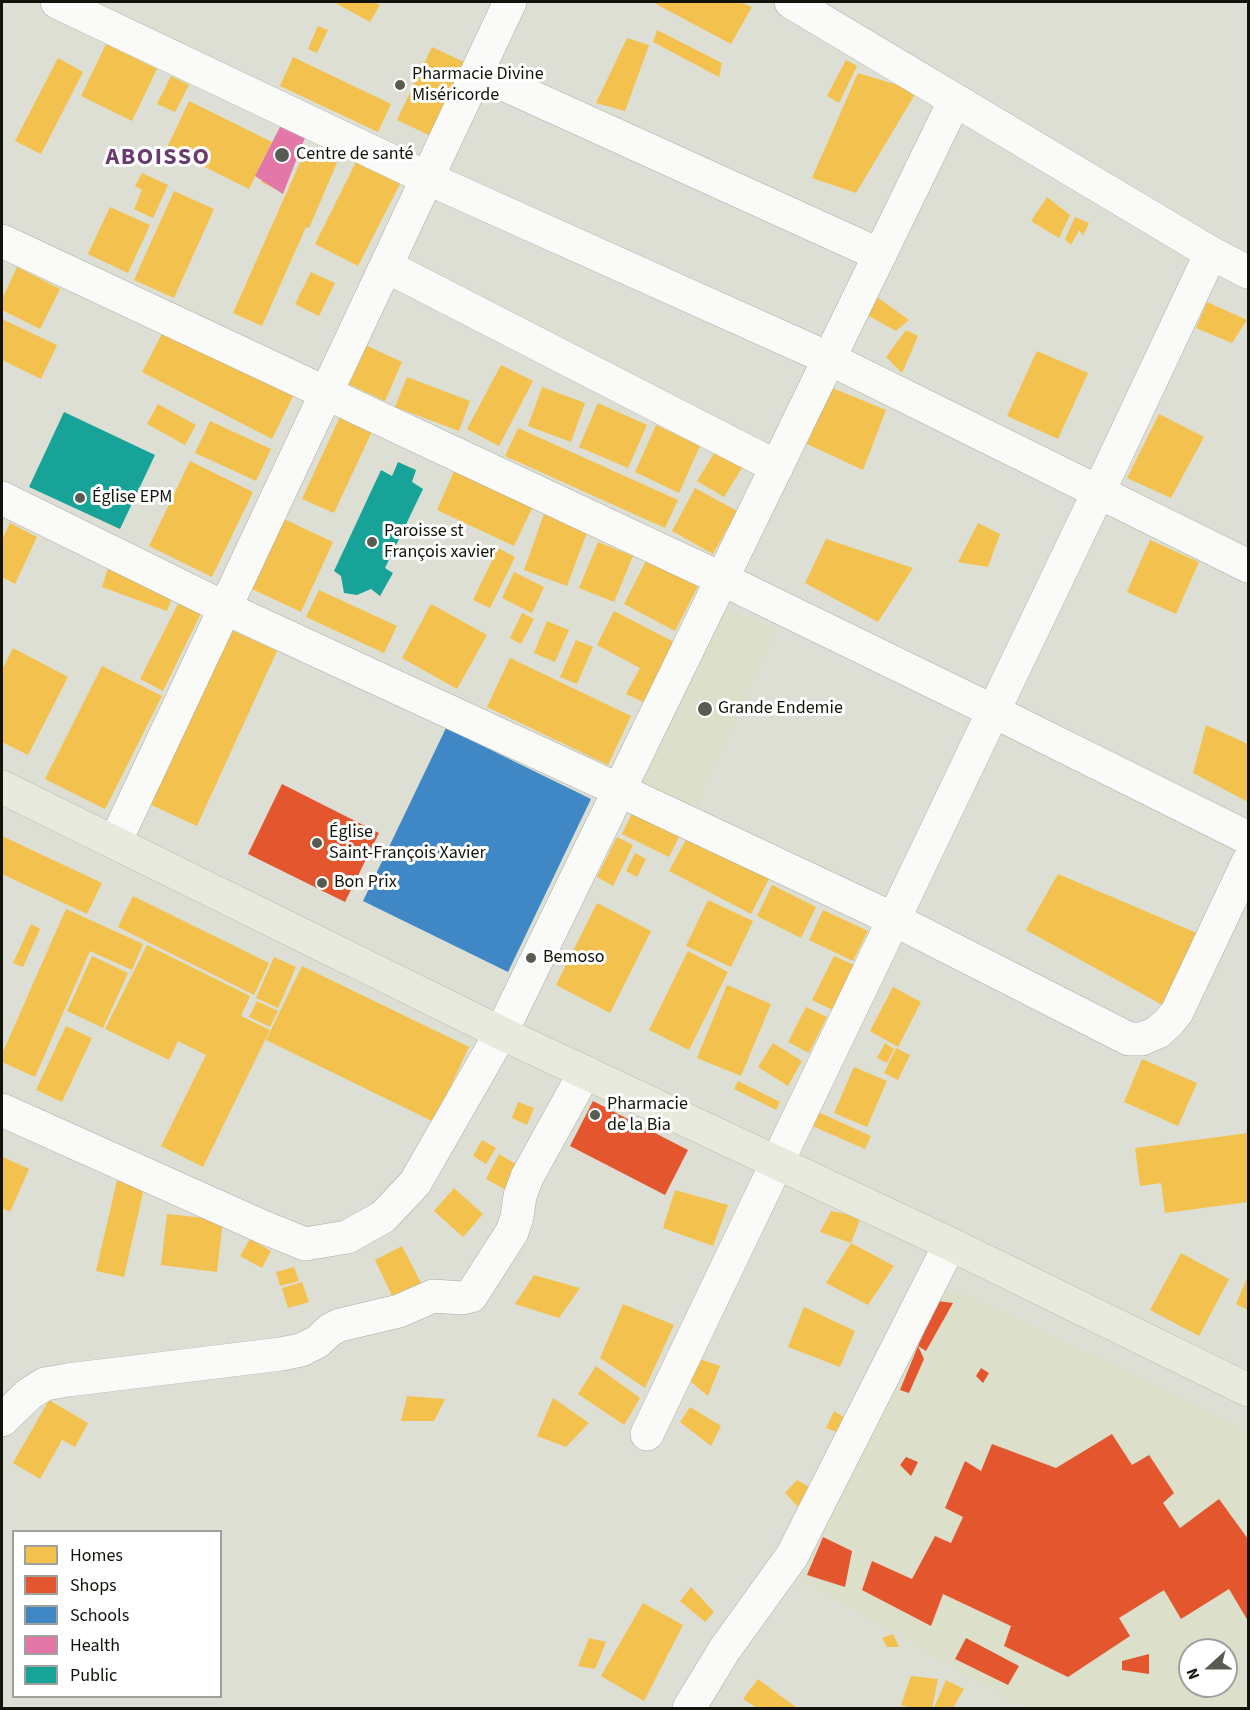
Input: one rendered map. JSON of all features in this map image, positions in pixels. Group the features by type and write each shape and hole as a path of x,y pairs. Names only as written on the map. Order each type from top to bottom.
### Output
{"main road":[{"path":"2,787 501,1033 950,1244 1248,1390"}],"street":[{"path":"57,2 427,178 830,360 1248,566"},
{"path":"115,842 510,2"},
{"path":"791,2 1211,253 1248,272"},
{"path":"477,72 880,255"},
{"path":"2,1110 305,1244 347,1237 383,1217 415,1183 501,1033 955,100"},
{"path":"2,241 722,579 1248,838"},
{"path":"648,1434 1211,253"},
{"path":"386,266 777,466"},
{"path":"2,498 225,608 893,919 1129,1039 1142,1039 1158,1032 1177,1012 1248,861"},
{"path":"2,1420 29,1394 45,1384 301,1350 317,1342 330,1330 340,1325 399,1311 433,1296 462,1298 471,1296 512,1232 527,1177 585,1072"},
{"path":"689,1708 725,1649 792,1556 950,1244"}],"shaded area":[{"name":"Grande Endemie","path":"717,604 776,631 693,815 635,788"},
{"path":"944,1284 1248,1429 1248,1708 1036,1708 1017,1705 800,1578"}],"building: Homes":[{"path":"339,2 373,2 380,5 370,22 337,4"},
{"path":"657,2 740,2 752,7 731,44 656,4"},
{"path":"318,26 328,30 317,53 308,49"},
{"path":"657,30 722,63 719,77 653,42"},
{"path":"627,38 649,45 625,111 596,103"},
{"path":"106,44 157,69 132,121 81,96"},
{"path":"432,47 468,64 433,137 397,120"},
{"path":"293,57 391,104 378,132 280,86"},
{"path":"58,58 83,72 41,154 15,141"},
{"path":"846,60 857,66 839,103 827,96"},
{"path":"858,73 917,91 856,193 812,178"},
{"path":"171,76 189,85 175,112 157,104"},
{"path":"189,101 272,142 249,189 167,148"},
{"path":"306,149 337,163 262,326 233,313"},
{"path":"273,157 292,165 280,191 261,182"},
{"path":"356,162 400,184 358,266 315,244"},
{"path":"142,173 168,185 153,218 134,209 142,190 135,186"},
{"path":"174,191 214,209 174,298 134,280"},
{"path":"1047,197 1070,215 1059,238 1031,221"},
{"path":"110,207 150,225 128,273 88,254"},
{"path":"1075,217 1089,223 1083,236 1079,230 1071,245 1065,239"},
{"path":"17,267 60,289 40,329 2,310 2,299"},
{"path":"311,272 335,283 319,316 295,304"},
{"path":"877,297 909,320 896,331 867,315"},
{"path":"1207,302 1247,320 1232,343 1196,328"},
{"path":"2,319 57,345 41,379 2,360"},
{"path":"164,330 293,396 272,439 142,372"},
{"path":"906,330 918,336 902,373 886,357"},
{"path":"363,344 402,362 385,401 346,383"},
{"path":"1037,351 1088,373 1058,439 1007,416"},
{"path":"501,365 533,381 499,446 467,429"},
{"path":"407,377 470,401 459,431 395,407"},
{"path":"542,387 585,403 571,442 528,426"},
{"path":"830,387 886,410 863,470 807,444"},
{"path":"598,403 647,425 628,468 579,447"},
{"path":"158,404 196,425 185,445 147,424"},
{"path":"343,410 375,425 334,513 302,499"},
{"path":"1159,414 1204,437 1171,498 1127,478"},
{"path":"210,421 271,449 256,481 195,453"},
{"path":"656,425 700,446 679,493 635,472"},
{"path":"518,428 678,500 665,528 505,456"},
{"path":"715,452 742,468 724,497 697,481"},
{"path":"190,461 253,492 212,577 149,546"},
{"path":"455,469 533,506 514,546 437,510"},
{"path":"695,488 737,511 713,554 672,531"},
{"path":"544,514 588,530 567,586 524,570"},
{"path":"284,519 333,542 301,612 252,589"},
{"path":"10,523 37,537 15,584 2,577 2,540"},
{"path":"978,523 1000,534 988,567 958,562"},
{"path":"826,539 913,568 878,622 805,583"},
{"path":"1150,540 1199,562 1176,614 1127,592"},
{"path":"598,542 633,556 614,602 579,588"},
{"path":"498,548 515,557 490,608 473,600"},
{"path":"647,559 698,586 675,631 624,604"},
{"path":"109,565 175,589 167,611 102,587"},
{"path":"514,572 544,587 532,613 502,598"},
{"path":"319,590 397,626 384,653 306,617"},
{"path":"184,592 206,603 163,691 140,679"},
{"path":"431,604 487,635 457,689 402,658"},
{"path":"614,611 674,642 643,702 626,694 640,668 597,645"},
{"path":"522,613 534,619 521,644 510,638"},
{"path":"547,621 569,630 555,662 534,653"},
{"path":"227,628 277,651 197,826 147,803"},
{"path":"576,640 593,647 577,684 560,677"},
{"path":"13,648 68,677 28,755 2,742 2,670"},
{"path":"510,658 631,716 608,765 487,707"},
{"path":"102,666 162,696 105,809 45,779"},
{"path":"1206,725 1248,744 1248,802 1193,773"},
{"path":"634,809 681,833 669,857 622,834"},
{"path":"2,836 102,883 87,914 2,874"},
{"path":"688,836 769,879 751,914 669,871"},
{"path":"617,837 633,845 613,886 597,877"},
{"path":"635,853 646,859 637,877 626,871"},
{"path":"1058,874 1204,936 1166,1007 1026,930"},
{"path":"772,885 816,907 801,938 757,916"},
{"path":"133,896 269,963 254,995 118,927"},
{"path":"708,900 753,921 731,967 686,946"},
{"path":"597,903 651,931 610,1013 556,985"},
{"path":"66,909 143,944 132,970 90,951 35,1077 2,1062 2,1054"},
{"path":"823,910 868,931 853,961 809,940"},
{"path":"31,924 40,929 23,967 13,963"},
{"path":"147,945 250,996 241,1016 270,1030 203,1167 161,1146 206,1055 178,1041 169,1060 105,1029"},
{"path":"688,951 728,972 689,1050 649,1030"},
{"path":"92,956 128,973 103,1028 67,1011"},
{"path":"834,956 854,965 833,1010 812,1000"},
{"path":"274,957 296,967 278,1008 256,998"},
{"path":"302,966 469,1047 434,1122 266,1040"},
{"path":"727,985 771,1004 741,1076 697,1058"},
{"path":"893,987 921,1002 898,1047 870,1031"},
{"path":"257,1001 278,1011 270,1027 249,1017"},
{"path":"806,1007 827,1017 809,1053 788,1042"},
{"path":"66,1026 92,1038 62,1102 36,1090"},
{"path":"773,1043 802,1061 788,1086 758,1067"},
{"path":"885,1043 894,1049 887,1063 877,1058"},
{"path":"896,1048 910,1055 898,1080 884,1073"},
{"path":"1142,1059 1197,1083 1178,1126 1124,1102"},
{"path":"854,1067 887,1081 867,1127 834,1113"},
{"path":"738,1081 780,1102 776,1110 734,1089"},
{"path":"518,1102 534,1108 527,1125 512,1118"},
{"path":"816,1111 871,1136 865,1149 810,1125"},
{"path":"1248,1133 1248,1202 1165,1213 1161,1183 1140,1186 1135,1148"},
{"path":"482,1140 496,1148 486,1164 473,1156"},
{"path":"499,1154 519,1166 506,1190 486,1179"},
{"path":"3,1157 29,1169 10,1212 2,1208"},
{"path":"119,1172 146,1179 124,1277 96,1271"},
{"path":"454,1188 483,1214 463,1237 434,1211"},
{"path":"675,1190 728,1205 713,1246 663,1228"},
{"path":"831,1211 861,1217 851,1243 820,1232"},
{"path":"167,1214 223,1220 217,1272 161,1265"},
{"path":"250,1239 271,1251 262,1268 240,1256"},
{"path":"851,1243 894,1266 868,1305 826,1283"},
{"path":"402,1246 424,1289 396,1304 375,1260"},
{"path":"1181,1253 1229,1279 1199,1336 1150,1310"},
{"path":"294,1267 299,1281 280,1286 276,1272"},
{"path":"534,1275 580,1288 559,1318 515,1304"},
{"path":"1248,1276 1248,1310 1236,1304"},
{"path":"302,1282 309,1302 288,1308 282,1288"},
{"path":"623,1304 674,1325 645,1388 600,1358"},
{"path":"804,1307 855,1331 840,1367 788,1347"},
{"path":"700,1359 720,1366 708,1396 690,1381"},
{"path":"596,1366 640,1398 624,1425 578,1394"},
{"path":"407,1396 445,1399 434,1421 401,1421"},
{"path":"553,1398 589,1423 566,1447 537,1436"},
{"path":"49,1400 88,1423 75,1447 62,1440 40,1479 13,1463"},
{"path":"690,1407 721,1426 711,1446 680,1422"},
{"path":"834,1411 845,1418 837,1432 826,1428"},
{"path":"797,1480 813,1489 798,1507 785,1493"},
{"path":"691,1587 714,1612 705,1622 680,1601"},
{"path":"643,1603 683,1625 644,1701 601,1676"},
{"path":"893,1634 899,1647 887,1647 882,1638"},
{"path":"589,1638 606,1642 595,1669 578,1666"},
{"path":"911,1676 938,1679 932,1708 911,1708 901,1705"},
{"path":"758,1679 797,1708 757,1708 743,1699"},
{"path":"946,1680 964,1689 953,1708 934,1708"}],"building: Shops":[{"path":"282,784 379,833 345,902 248,854"},
{"path":"593,1101 688,1150 665,1195 570,1146"},
{"path":"938,1301 953,1303 926,1351 918,1346"},
{"path":"918,1346 924,1359 909,1393 900,1390"},
{"path":"981,1368 989,1373 983,1383 976,1376"},
{"path":"1112,1434 1132,1465 1149,1455 1174,1493 1163,1503 1180,1528 1219,1499 1248,1539 1248,1621 1229,1589 1181,1619 1164,1590 1119,1618 1130,1636 1068,1677 1004,1646 1011,1626 943,1594 931,1626 862,1590 872,1561 912,1579 935,1536 951,1543 963,1517 945,1508 965,1461 981,1471 992,1444 1056,1468"},
{"path":"906,1457 918,1462 911,1476 900,1465"},
{"path":"823,1537 852,1551 845,1587 807,1575"},
{"path":"966,1638 1019,1666 1008,1685 955,1659"},
{"path":"1149,1654 1149,1674 1122,1670 1122,1661"}],"building: Schools":[{"path":"446,728 591,799 508,972 363,901"}],"building: Health":[{"name":"Centre de santé","path":"281,125 306,135 283,194 255,176"}],"building: Public":[{"path":"64,412 155,455 120,529 29,487"},
{"path":"398,462 416,470 412,482 423,489 385,568 393,573 380,596 371,589 357,595 344,593 341,576 334,571 381,470 392,476"}],"place":[{"name":"Pharmacie Divine Miséricorde","path":"400,85"},
{"name":"Centre de santé","path":"282,155"},
{"name":"Église EPM","path":"80,498"},
{"name":"Paroisse st François xavier","path":"372,542"},
{"name":"Grande Endemie","path":"705,709"},
{"name":"Église Saint-François Xavier","path":"317,843"},
{"name":"Bon Prix","path":"322,883"},
{"name":"Bemoso","path":"531,958"},
{"name":"Pharmacie de la Bia","path":"595,1115"}],"district":[{"name":"ABOISSO","path":"158,159"}]}
